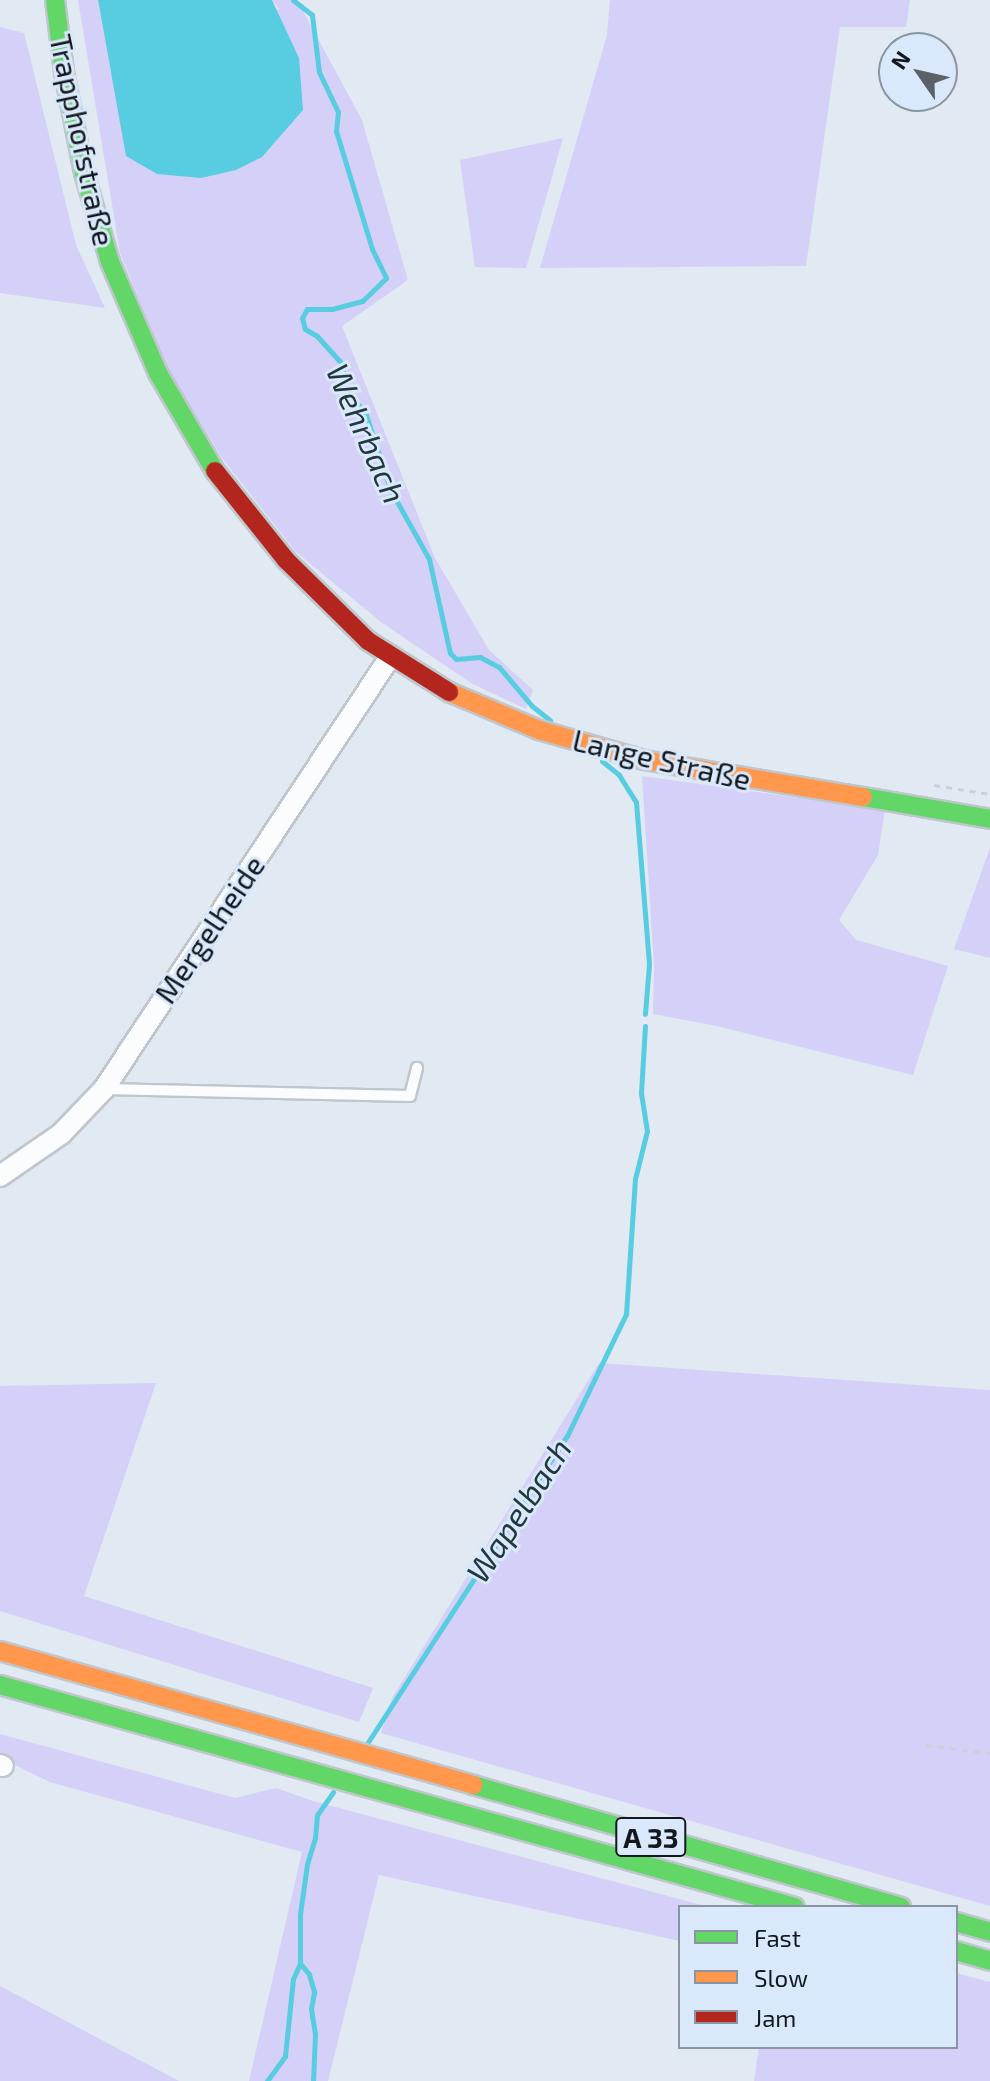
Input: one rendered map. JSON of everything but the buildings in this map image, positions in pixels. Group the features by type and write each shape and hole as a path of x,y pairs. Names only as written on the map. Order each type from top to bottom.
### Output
{"main road":[{"name":"Trapphofstraße","path":"55,0 64,72 84,173 110,262 132,319 158,373 211,465 286,560 358,631"},
{"name":"Lange Straße","path":"358,631 390,657 462,700 539,730 644,760 990,819"},
{"name":"A 33","path":"0,1651 894,1905"},
{"name":"A 33","path":"0,1685 788,1905"},
{"path":"958,1923 990,1932"},
{"path":"958,1952 990,1961"}],"street":[{"name":"Mergelheide","path":"0,1176 61,1134 104,1089 390,657"}],"lane":[{"path":"104,1089 410,1096 417,1068"}],"path":[{"path":"926,1745 990,1753"}],"shaded area":[{"path":"78,0 98,0 111,74 279,9 272,0 297,0 362,120 408,280 342,326 435,558 489,650 533,690 526,709 471,683 381,622 296,552 222,458 167,367 120,253"},
{"path":"610,0 910,0 906,27 840,27 806,266 540,268 607,35"},
{"path":"0,27 24,33 76,245 105,308 0,293"},
{"path":"563,138 526,268 475,267 460,160"},
{"path":"642,776 885,810 878,855 839,920 856,940 948,966 913,1075 717,1026 653,1014 654,965"},
{"path":"990,848 990,958 954,949"},
{"path":"599,1363 990,1390 990,1906 381,1733 392,1698"},
{"path":"156,1383 84,1596 373,1688 359,1722 0,1611 0,1386"},
{"path":"0,1734 235,1798 276,1788 313,1801 702,1905 678,1905 678,1941 379,1875 328,2081 249,2081 302,1852 50,1782 0,1758"},
{"path":"958,1974 990,1982 990,2081 754,2081 759,2049 958,2049"},
{"path":"0,1986 145,2063 179,2081 0,2081"}],"water":[{"path":"98,0 272,0 299,58 303,110 262,157 236,170 201,178 157,174 126,156"}],"waterway":[{"name":"Wehrbach","path":"293,0 312,15 319,72 338,112 336,131 372,249 386,278 362,301 332,309 307,309 302,318 305,329 317,336 342,364 346,392 365,412 391,491 429,559 450,653 456,659 480,657 499,667 532,706 550,720"},
{"name":"Wapelbach","path":"602,761 619,775 636,802 649,964 645,1014"},
{"name":"Wapelbach","path":"368,1742 567,1436 626,1314 635,1179 647,1131 641,1093 645,1026"},
{"name":"Wapelbach","path":"267,2081 285,2056 293,1979 300,1963 300,1914 307,1864 315,1838 317,1815 333,1792"},
{"name":"Wapelbach","path":"300,1963 309,1974 314,1992 311,2009 315,2034 313,2081"}],"traffic: fast":[{"path":"55,0 64,72 84,173 110,262 158,373 215,471"},
{"path":"863,797 990,819"},
{"path":"0,1685 788,1905"},
{"path":"473,1785 894,1905"},
{"path":"958,1923 990,1932"},
{"path":"958,1952 990,1961"}],"traffic: slow":[{"path":"449,692 539,730 644,760 863,797"},
{"path":"0,1651 473,1785"}],"traffic: jam":[{"path":"215,471 286,560 368,641 449,692"}]}
